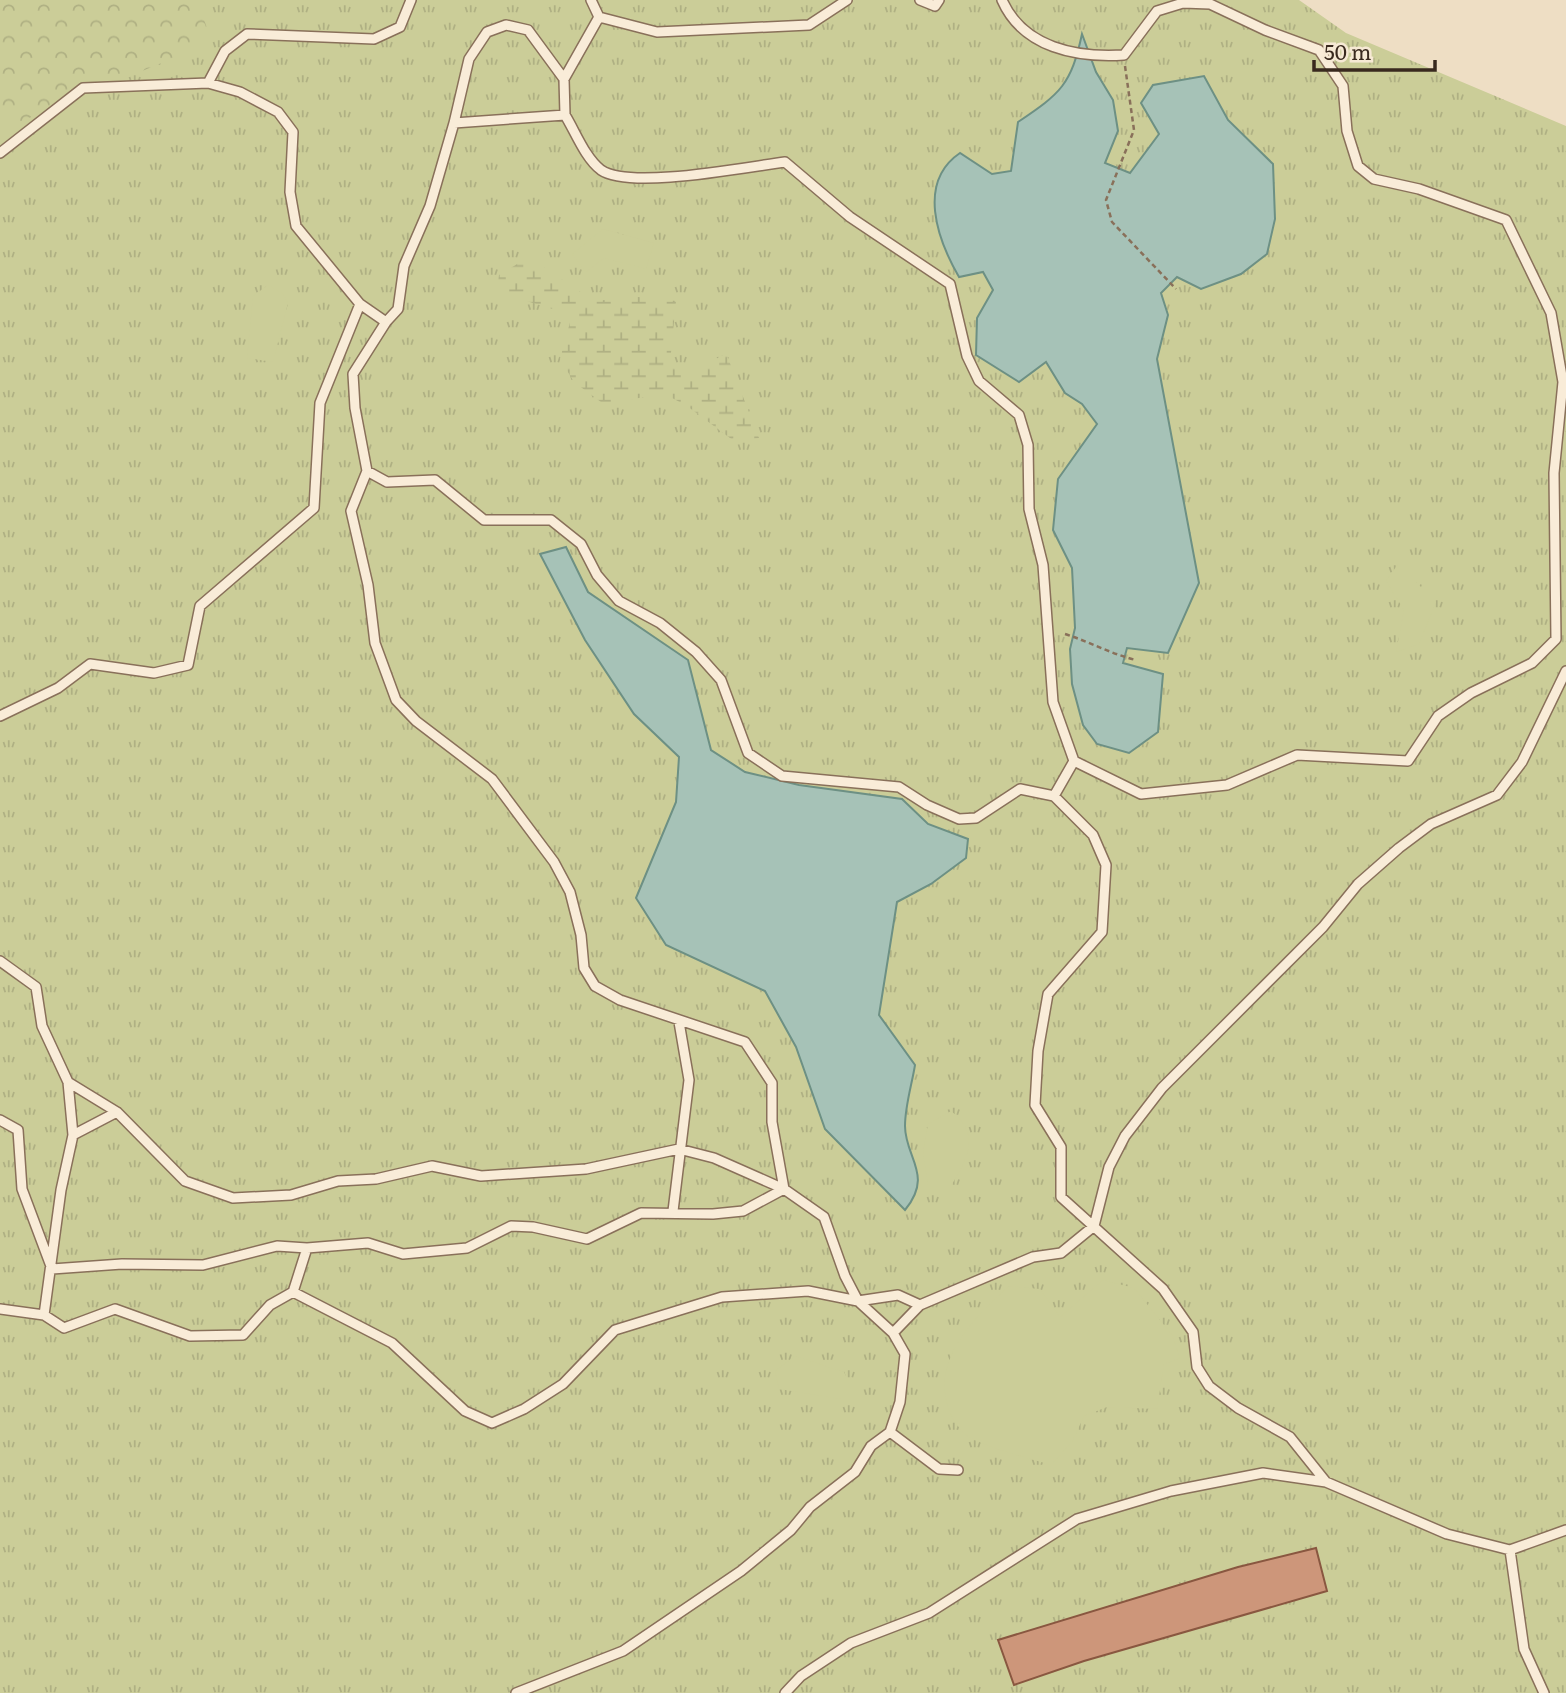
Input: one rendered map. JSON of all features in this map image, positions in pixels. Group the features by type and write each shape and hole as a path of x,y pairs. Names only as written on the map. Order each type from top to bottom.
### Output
{"lane":[{"path":"208,83 225,51 247,34 374,39 400,27 411,0"},
{"path":"591,0 599,17"},
{"path":"599,17 657,32 809,25 847,0"},
{"path":"920,0 935,6 939,0"},
{"path":"599,17 564,79 565,114 587,153 601,170 640,180 785,162 850,217 950,284 967,356 979,381 1019,415 1028,445 1029,509 1043,565 1053,702 1074,761 1140,794 1227,785 1297,755 1408,761 1438,716 1471,693 1532,663 1556,639 1554,473 1563,382 1552,313 1506,220 1419,189 1374,179 1358,166 1347,131 1343,86 1319,50 1265,30 1210,4 1183,3 1157,11 1124,55 1097,57 1067,54 1033,36 1006,10 1002,0"},
{"path":"564,79 528,30 506,25 487,32 469,59 430,206 404,266 398,309 386,322 353,374 355,408 367,471 351,512 368,585 375,643 396,700 416,721 492,779 554,862 569,892 581,935 584,968 595,986 620,1000 745,1042 772,1083 772,1122 784,1189"},
{"path":"0,153 83,88 208,83 240,92 278,112 293,132 290,192 296,226 360,304 386,322"},
{"path":"454,123 565,114"},
{"path":"0,716 58,688 90,664 154,673 188,665 200,606 314,508 320,403 360,304"},
{"path":"367,471 387,482 435,480 484,520 551,520 581,544 597,575 618,601 660,623 696,652 721,680 748,753 782,776 899,787 927,805 959,819 976,818 1020,789 1054,796 1093,835 1106,865 1102,932 1048,994 1038,1051 1035,1105 1061,1147 1061,1197 1163,1289 1193,1332 1197,1367 1209,1386 1238,1408 1290,1437 1326,1482"},
{"path":"893,1333 920,1306 1033,1257 1061,1253 1094,1226 1109,1167 1125,1136 1162,1088 1323,928 1358,884 1399,848 1431,824 1497,795 1522,762 1566,671"},
{"path":"1054,796 1074,761"},
{"path":"0,961 36,987 42,1026 68,1082 73,1135 61,1190 44,1315"},
{"path":"673,1211 689,1080 679,1022"},
{"path":"68,1082 117,1112 185,1181 233,1198 291,1195 338,1181 376,1179 432,1166 481,1175 586,1169 679,1149 714,1158 784,1189 824,1216 845,1276 858,1301 893,1333 905,1354 900,1402 890,1432 872,1446 855,1472 810,1507 791,1530 741,1572 623,1651 516,1693"},
{"path":"73,1135 117,1112"},
{"path":"0,1120 18,1130 22,1189 52,1269"},
{"path":"52,1269 122,1264 203,1265 277,1246 307,1248 368,1243 403,1254 467,1248 511,1226 533,1227 587,1239 640,1213 673,1211 713,1214 743,1211 784,1189"},
{"path":"0,1309 44,1315 64,1328 115,1309 190,1336 243,1335 270,1305 293,1292 307,1248"},
{"path":"293,1292 392,1343 465,1411 492,1423 524,1409 563,1384 615,1330 722,1297 808,1291 858,1301 898,1295 920,1306"},
{"path":"890,1432 939,1469 958,1470"},
{"path":"785,1693 801,1676 851,1643 929,1613 1077,1519 1171,1491 1263,1473 1326,1482 1447,1534 1510,1550 1566,1530"},
{"path":"1510,1550 1524,1649 1544,1693"}],"path":[{"path":"1124,55 1134,130 1106,200 1112,222 1176,289"},
{"path":"1065,634 1094,644 1105,652 1136,660"}],"green space":[{"path":"0,0 1299,0 1346,33 1566,126 1566,1693 0,1693"},
{"path":"0,0 197,0 212,42 0,130"},
{"path":"603,229 654,243 646,269 604,258 586,272 572,254"},
{"path":"529,257 594,301 638,297 676,301 670,363 684,378 726,353 759,438 734,441 687,406 663,393 605,405 574,382 560,359 572,315 497,292 499,275"},
{"path":"268,285 283,294 288,303 273,362 247,358 253,296"},
{"path":"1398,564 1436,602 1419,644 1396,652 1404,610 1386,581"},
{"path":"951,1111 966,1128 969,1147 951,1186 928,1186 923,1152 928,1124"},
{"path":"1103,1280 1134,1288 1172,1335 1180,1358 1164,1364 1157,1409 1107,1407 1084,1416 1072,1442 1051,1465 993,1448 965,1434 948,1407 946,1372 951,1355 960,1340 983,1311 1009,1286 1040,1289 1060,1317"},
{"path":"795,1356 844,1372 852,1388 841,1399 779,1389 775,1371"}],"shaded area":[{"path":"1082,34 1096,72 1113,100 1118,131 1105,163 1130,173 1159,134 1141,103 1153,85 1204,76 1228,120 1273,164 1275,219 1267,254 1241,274 1201,289 1177,277 1161,293 1168,315 1157,359 1199,583 1168,653 1127,648 1123,663 1163,674 1158,732 1129,753 1097,744 1083,725 1072,684 1070,649 1075,628 1072,568 1053,530 1058,479 1097,424 1082,404 1065,393 1046,362 1019,382 976,355 977,318 993,290 983,272 959,277 944,246 935,212 939,179 947,165 960,153 992,174 1011,171 1018,122 1045,103 1062,86 1073,65"},
{"path":"566,547 588,592 688,660 711,750 745,772 799,785 902,799 928,824 968,839 966,858 931,884 897,902 879,1015 915,1065 905,1126 918,1176 913,1198 905,1210 825,1129 796,1047 765,991 666,945 636,898 676,802 679,757 634,714 585,640 540,554"}],"building":[{"path":"1316,1548 1327,1591 1084,1661 1014,1685 998,1640 1238,1567"}]}
